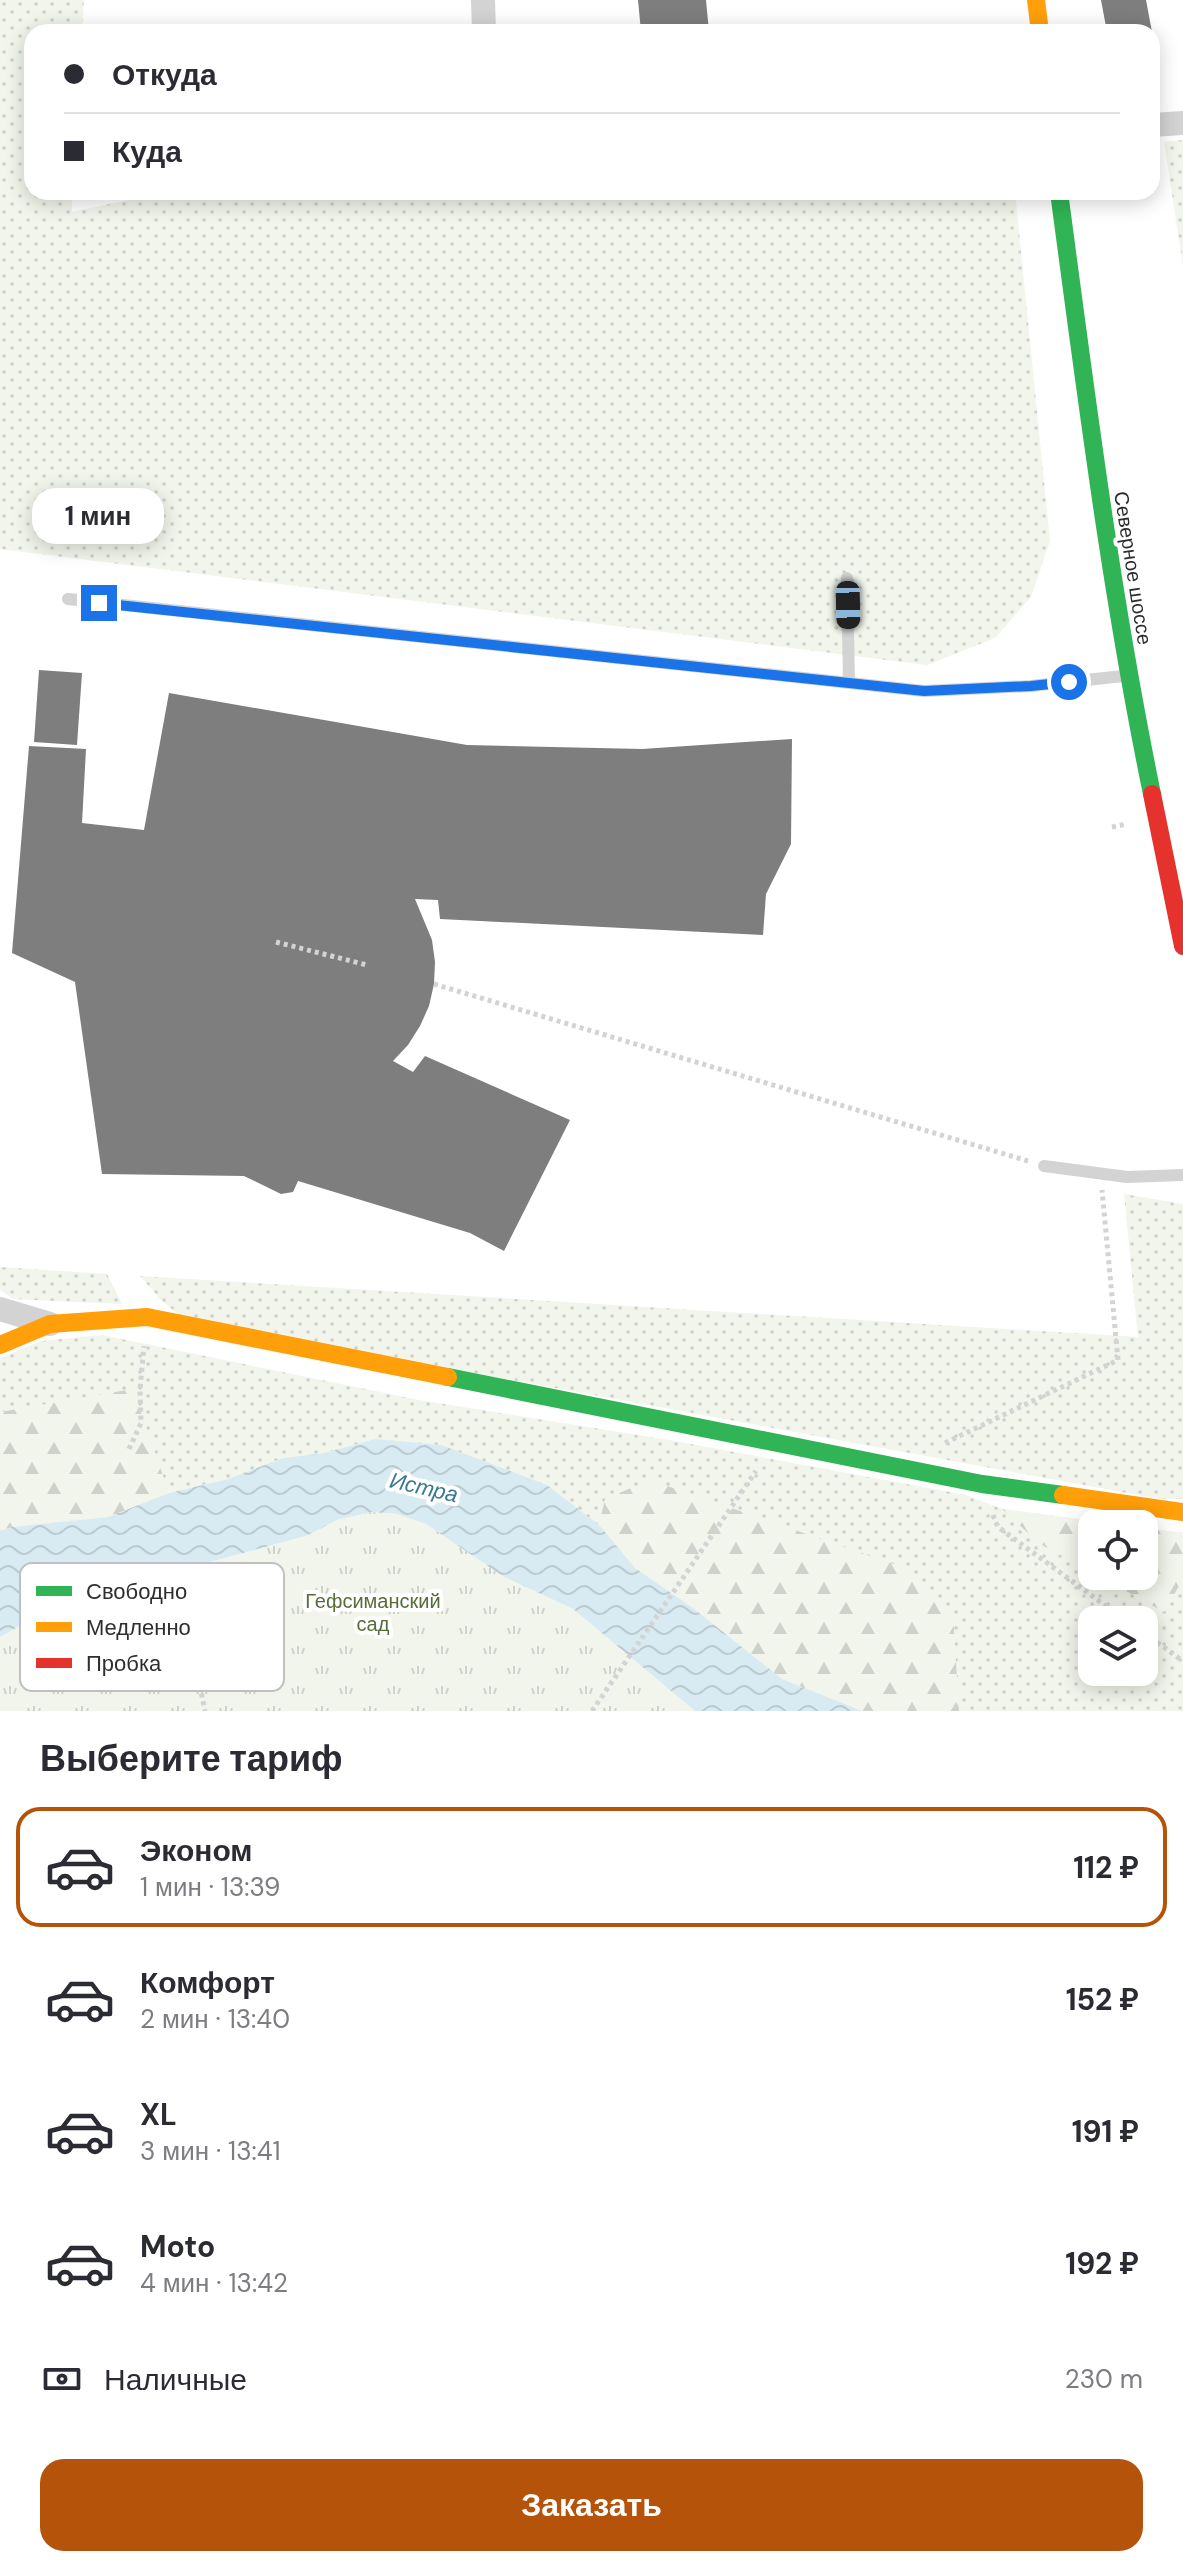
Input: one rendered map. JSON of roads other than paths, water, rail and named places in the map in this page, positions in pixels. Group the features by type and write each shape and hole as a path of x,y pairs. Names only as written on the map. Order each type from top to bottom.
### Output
{"street":[{"path":"483,0 484,24"},
{"path":"1036,0 1039,24"},
{"path":"1160,124 1183,123"},
{"name":"Северное шоссе","path":"1060,200 1127,675 1183,946"},
{"path":"0,1309 50,1324"},
{"path":"0,1345 50,1324 147,1317 982,1484 1183,1512"}],"lane":[{"path":"847,578 849,683"},
{"path":"68,599 924,691 1031,686 1127,675"},
{"path":"1044,1166 1127,1177 1183,1175"}],"water":[{"name":"Истра","path":"375,1439 441,1445 547,1485 599,1525 635,1568 693,1608 782,1679 862,1711 695,1711 573,1609 504,1577 426,1524 397,1514 372,1512 337,1520 306,1536 207,1563 20,1563 20,1626 0,1637 0,1531 12,1527 108,1517 169,1493 228,1479 283,1458 324,1453"}],"park label":[{"name":"Гефсиманский сад","path":"373,1612"}]}
